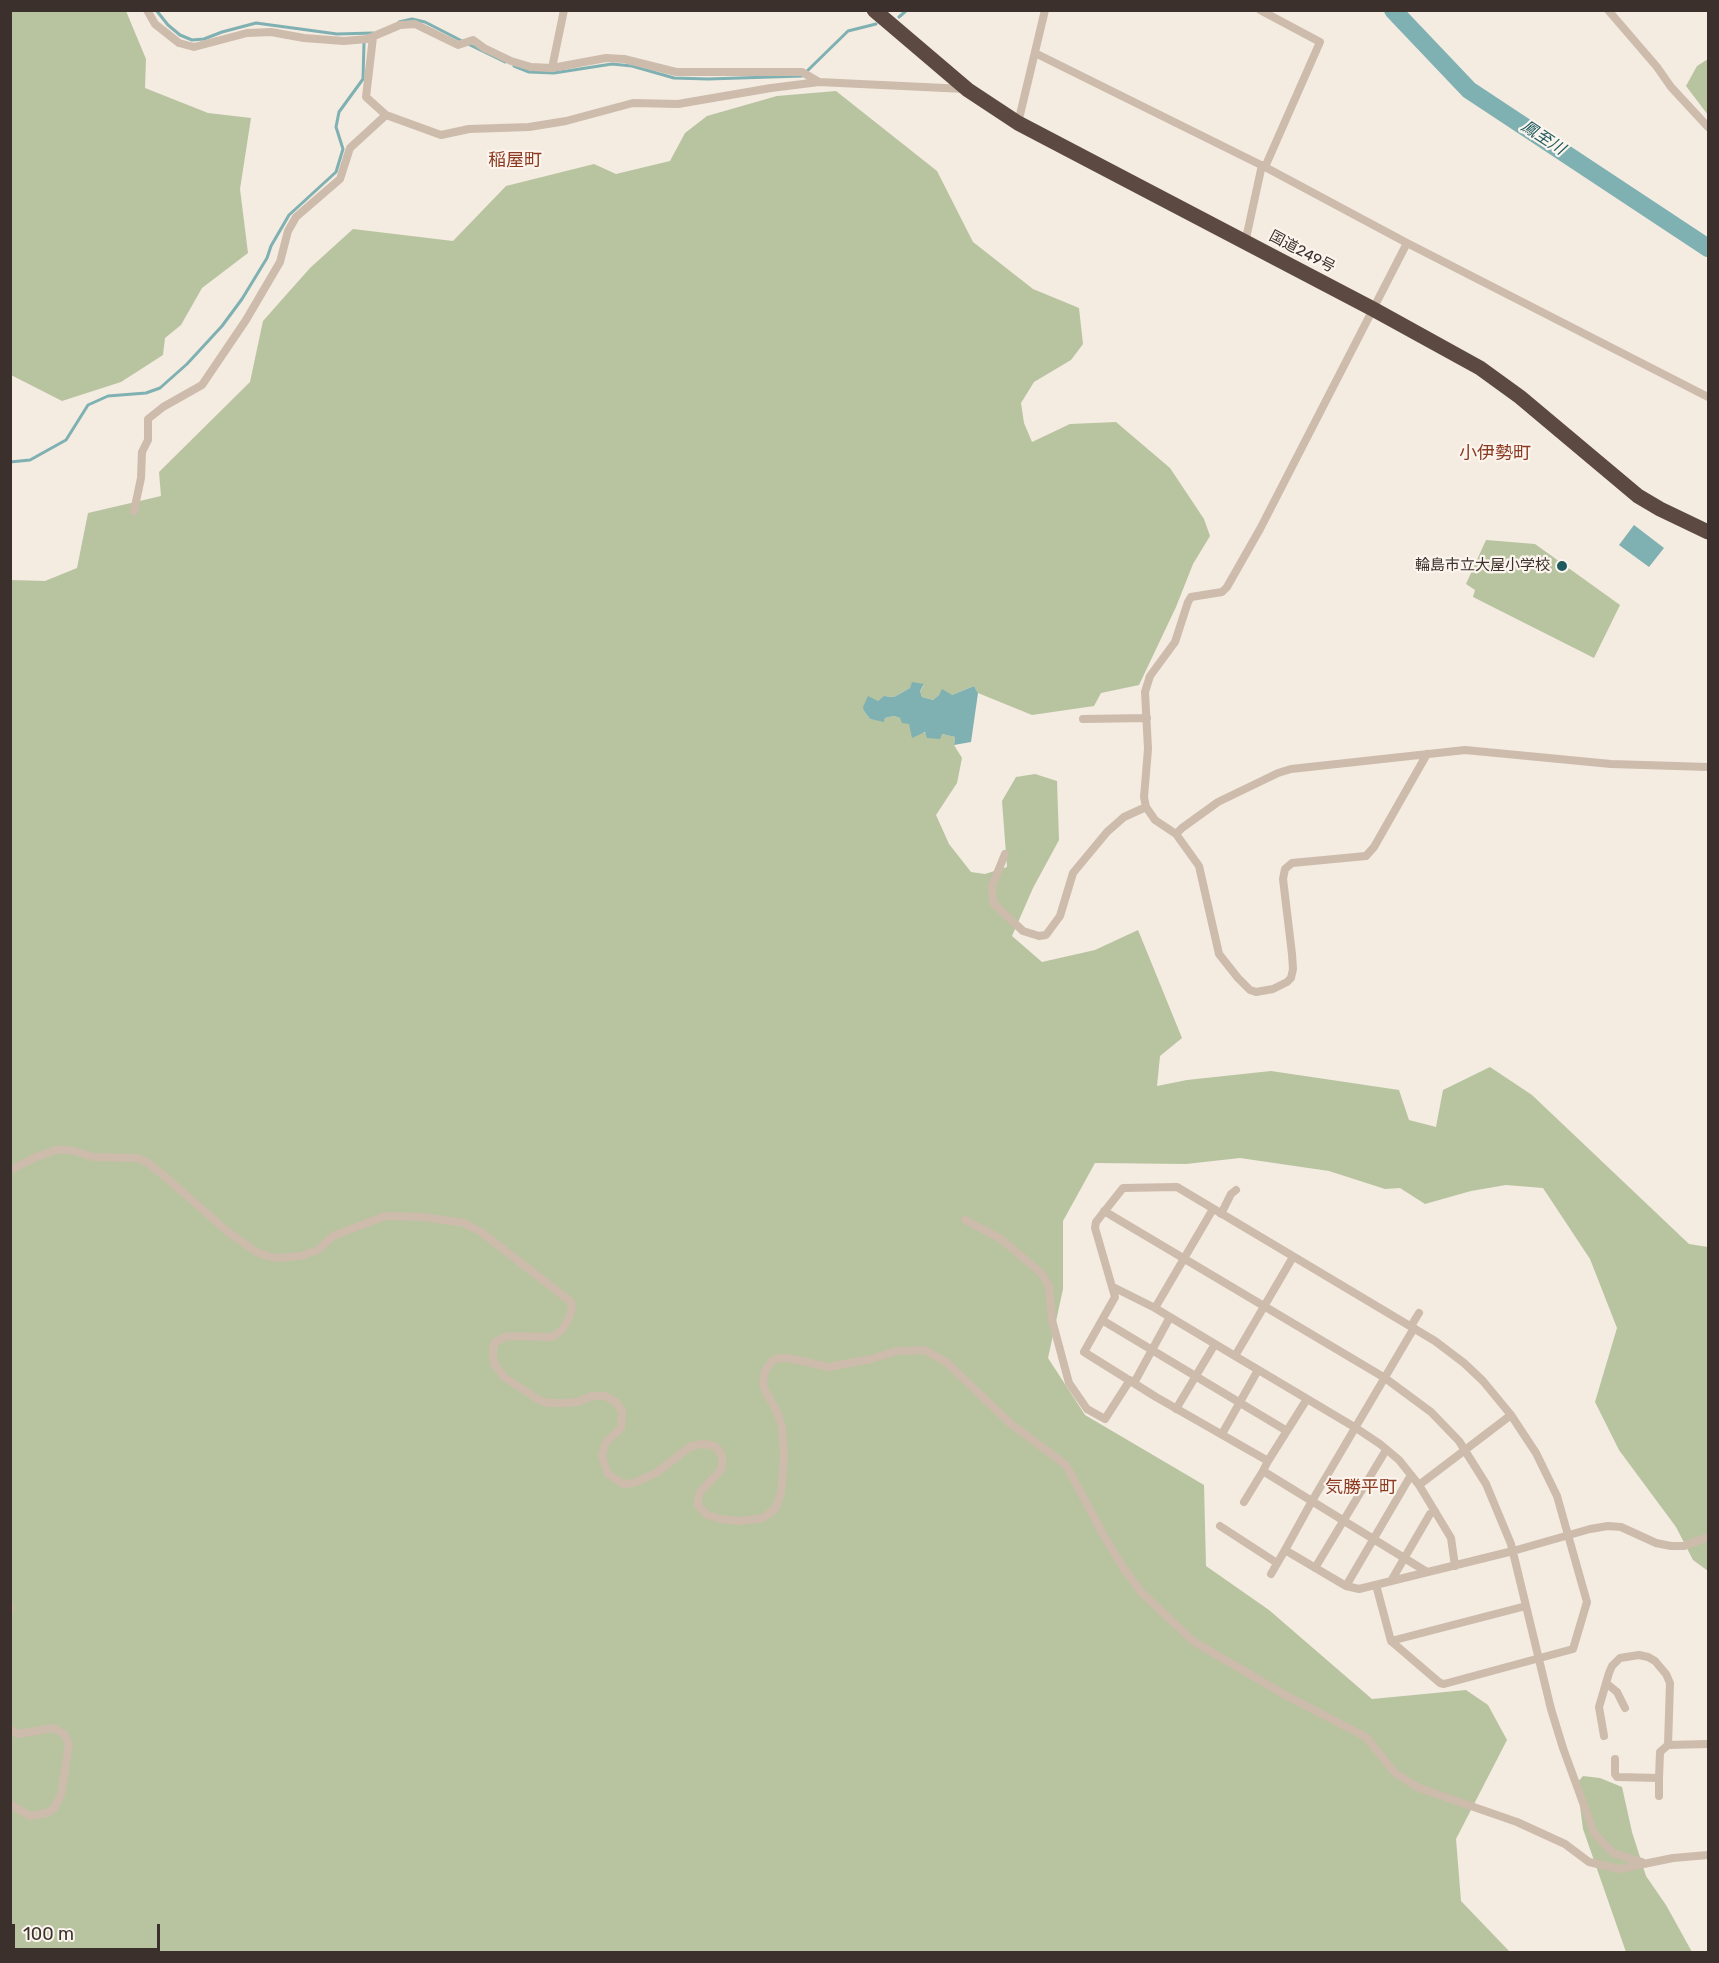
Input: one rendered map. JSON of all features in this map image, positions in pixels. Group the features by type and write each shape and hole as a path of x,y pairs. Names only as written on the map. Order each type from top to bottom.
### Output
{"highway":[{"name":"国道249号","path":"874,10 968,90 1018,123 1480,368 1520,397 1638,496 1708,532"}],"street":[{"path":"147,10 155,24 179,43 194,47 247,33 271,32 304,38 344,40 367,38 400,25 415,24 463,43 473,40 484,48 531,68 552,68 606,58 624,59 676,72 801,72 816,80"},
{"path":"552,68 564,10"},
{"path":"1018,123 1045,10"},
{"path":"1245,243 1263,166 1320,42 1260,10"},
{"path":"1608,10 1708,128"},
{"path":"367,38 370,50 366,97 386,115 441,135 469,129 530,127 566,122 633,103 678,104 816,80 968,90"},
{"path":"1035,53 1263,166 1407,243 1708,397"},
{"path":"134,511 141,478 142,452 148,440 148,419 163,407 202,385 246,320 280,262 288,231 296,217 340,179 350,148 386,115"},
{"path":"1407,243 1260,529 1227,587 1222,592 1191,597 1175,642 1150,676 1145,692 1148,750 1144,797 1146,807 1155,820 1176,834 1199,866 1219,954 1250,990 1256,992 1273,989 1291,978 1293,969 1283,879 1285,869 1292,863 1366,856 1374,847 1427,754"},
{"path":"1083,719 1147,718"},
{"path":"1176,834 1218,802 1284,771 1465,750 1611,764 1708,767"},
{"path":"1005,854 992,886 993,903 1023,931 1039,936 1046,934 1060,916 1073,873 1079,865 1107,832 1124,817 1146,807"},
{"path":"10,1170 56,1150 70,1150 94,1157 137,1158 162,1174 228,1232 258,1253 275,1258 301,1256 318,1250 333,1236 385,1216 423,1217 464,1223 481,1232 570,1301 572,1306 570,1316 562,1330 552,1337 507,1336 495,1342 493,1349 495,1365 504,1377 539,1400 548,1403 577,1402 592,1396 604,1396 616,1402 622,1411 621,1428 606,1442 602,1456 608,1474 623,1484 634,1483 656,1473 691,1446 710,1444 714,1446 722,1456 722,1467 700,1492 698,1505 707,1515 721,1519 740,1521 763,1518 774,1509 781,1493 784,1456 782,1428 763,1382 765,1371 772,1361 788,1358 828,1367 871,1359 897,1351 925,1350 946,1362 1011,1424 1066,1465 1124,1569 1142,1593 1193,1641 1285,1695 1366,1737 1395,1773 1419,1788 1517,1822 1565,1844 1589,1862 1619,1869 1644,1863 1708,1855"},
{"path":"1268,1461 1176,1409 1084,1352 1116,1297 1095,1228 1096,1222 1124,1188 1173,1187 1412,1327 1464,1363 1511,1415 1536,1453 1557,1496 1587,1602 1574,1649 1444,1684 1390,1641 1376,1585"},
{"path":"1155,1308 1185,1258 1217,1212 1236,1190"},
{"path":"1104,1211 1385,1378 1431,1412 1465,1450 1486,1484 1505,1526 1563,1748 1594,1833 1613,1853 1644,1863"},
{"path":"965,1220 1001,1239 1041,1273 1049,1286 1052,1320 1069,1383 1087,1409 1105,1419 1132,1382 1170,1317"},
{"path":"1235,1356 1293,1257"},
{"path":"1113,1287 1155,1308 1356,1428 1399,1460 1419,1485 1451,1538 1455,1566"},
{"path":"1271,1574 1385,1378 1419,1313"},
{"path":"1102,1320 1287,1431"},
{"path":"1176,1409 1215,1344"},
{"path":"1222,1434 1258,1370"},
{"path":"1244,1502 1307,1399"},
{"path":"1419,1485 1511,1415"},
{"path":"1316,1568 1386,1450"},
{"path":"1263,1471 1427,1572"},
{"path":"1346,1586 1411,1475"},
{"path":"1391,1581 1430,1514 1435,1511"},
{"path":"1221,1526 1277,1563"},
{"path":"1285,1550 1346,1586 1359,1589 1513,1551 1590,1529 1621,1527 1656,1543 1671,1546 1684,1546 1708,1537"},
{"path":"1390,1641 1526,1606"},
{"path":"1604,1736 1599,1707 1606,1683 1617,1660 1627,1656 1648,1657 1660,1666 1670,1683 1668,1745"},
{"path":"1606,1683 1617,1692 1625,1708"},
{"path":"10,1729 18,1734 53,1728 64,1734 69,1744 61,1794 54,1808 47,1813 30,1816 10,1804"},
{"path":"1659,1796 1660,1752 1668,1745 1708,1744"},
{"path":"1616,1758 1615,1774 1617,1777 1659,1778"}],"green space":[{"path":"10,11 126,11 146,59 145,88 208,113 251,118 240,189 248,253 202,288 181,325 165,338 163,355 121,382 62,401 11,375"},
{"path":"1708,59 1708,115 1686,86 1697,66"},
{"path":"836,91 937,171 973,242 1033,289 1079,308 1083,344 1071,360 1034,382 1021,403 1024,423 1032,442 1070,424 1116,422 1170,468 1204,519 1210,536 1193,564 1176,607 1139,685 1101,693 1094,706 1032,715 978,693 974,686 952,695 939,695 933,700 922,697 920,691 924,685 910,688 894,697 885,696 864,711 870,719 884,721 885,718 894,716 900,718 909,723 912,732 955,737 954,745 962,758 957,783 936,815 949,844 971,872 985,874 1007,867 1002,801 1016,777 1035,774 1057,781 1059,840 1033,888 1012,936 1042,962 1095,950 1138,930 1182,1038 1160,1056 1157,1086 1187,1080 1271,1071 1399,1090 1409,1120 1436,1127 1443,1090 1490,1067 1532,1095 1689,1244 1708,1247 1708,1571 1693,1560 1676,1527 1619,1450 1595,1402 1617,1328 1590,1259 1543,1188 1506,1185 1471,1191 1425,1204 1400,1188 1385,1189 1329,1171 1240,1158 1186,1164 1095,1163 1063,1221 1063,1289 1048,1358 1085,1415 1204,1485 1206,1566 1269,1610 1372,1699 1466,1690 1488,1705 1507,1740 1456,1839 1461,1901 1510,1952 11,1952 11,580 45,581 77,568 88,513 161,496 159,472 250,382 263,321 310,268 353,229 453,241 506,186 594,164 616,174 670,161 685,133 707,116 777,96"},
{"path":"1486,540 1535,544 1620,605 1594,658 1473,597 1475,590 1466,584"},
{"path":"1583,1776 1600,1778 1622,1787 1632,1832 1646,1876 1666,1905 1692,1952 1626,1952 1583,1829 1577,1783"}],"water":[{"path":"1634,525 1664,548 1649,567 1619,545"},
{"path":"912,682 924,684 920,691 922,697 933,700 942,689 952,695 974,686 978,693 971,742 954,745 955,737 942,734 940,739 927,738 925,732 912,738 909,724 902,723 900,718 894,716 885,718 884,722 870,719 864,711 863,707 868,696 878,701 884,696 894,697 910,688"}],"waterway":[{"path":"156,10 168,25 180,35 192,40 204,39 256,23 337,34 373,33"},
{"path":"899,17 907,10"},
{"name":"鳳至川","path":"1393,10 1469,90 1708,248"},
{"path":"399,22 412,19 425,22 462,41"},
{"path":"514,66 529,72 554,73 612,64 632,66 674,78 802,76 848,31 876,24"},
{"path":"10,462 30,460 66,440 88,405 108,396 146,393 160,388 187,364 222,326 267,258 271,246 289,215 336,172 343,149 336,127 339,112 363,79 364,42"},
{"path":"468,44 505,62"}],"place":[{"name":"輪島市立大屋小学校","path":"1562,566"}],"district":[{"name":"稲屋町","path":"515,161"},
{"name":"小伊勢町","path":"1495,454"},
{"name":"気勝平町","path":"1361,1488"}]}
